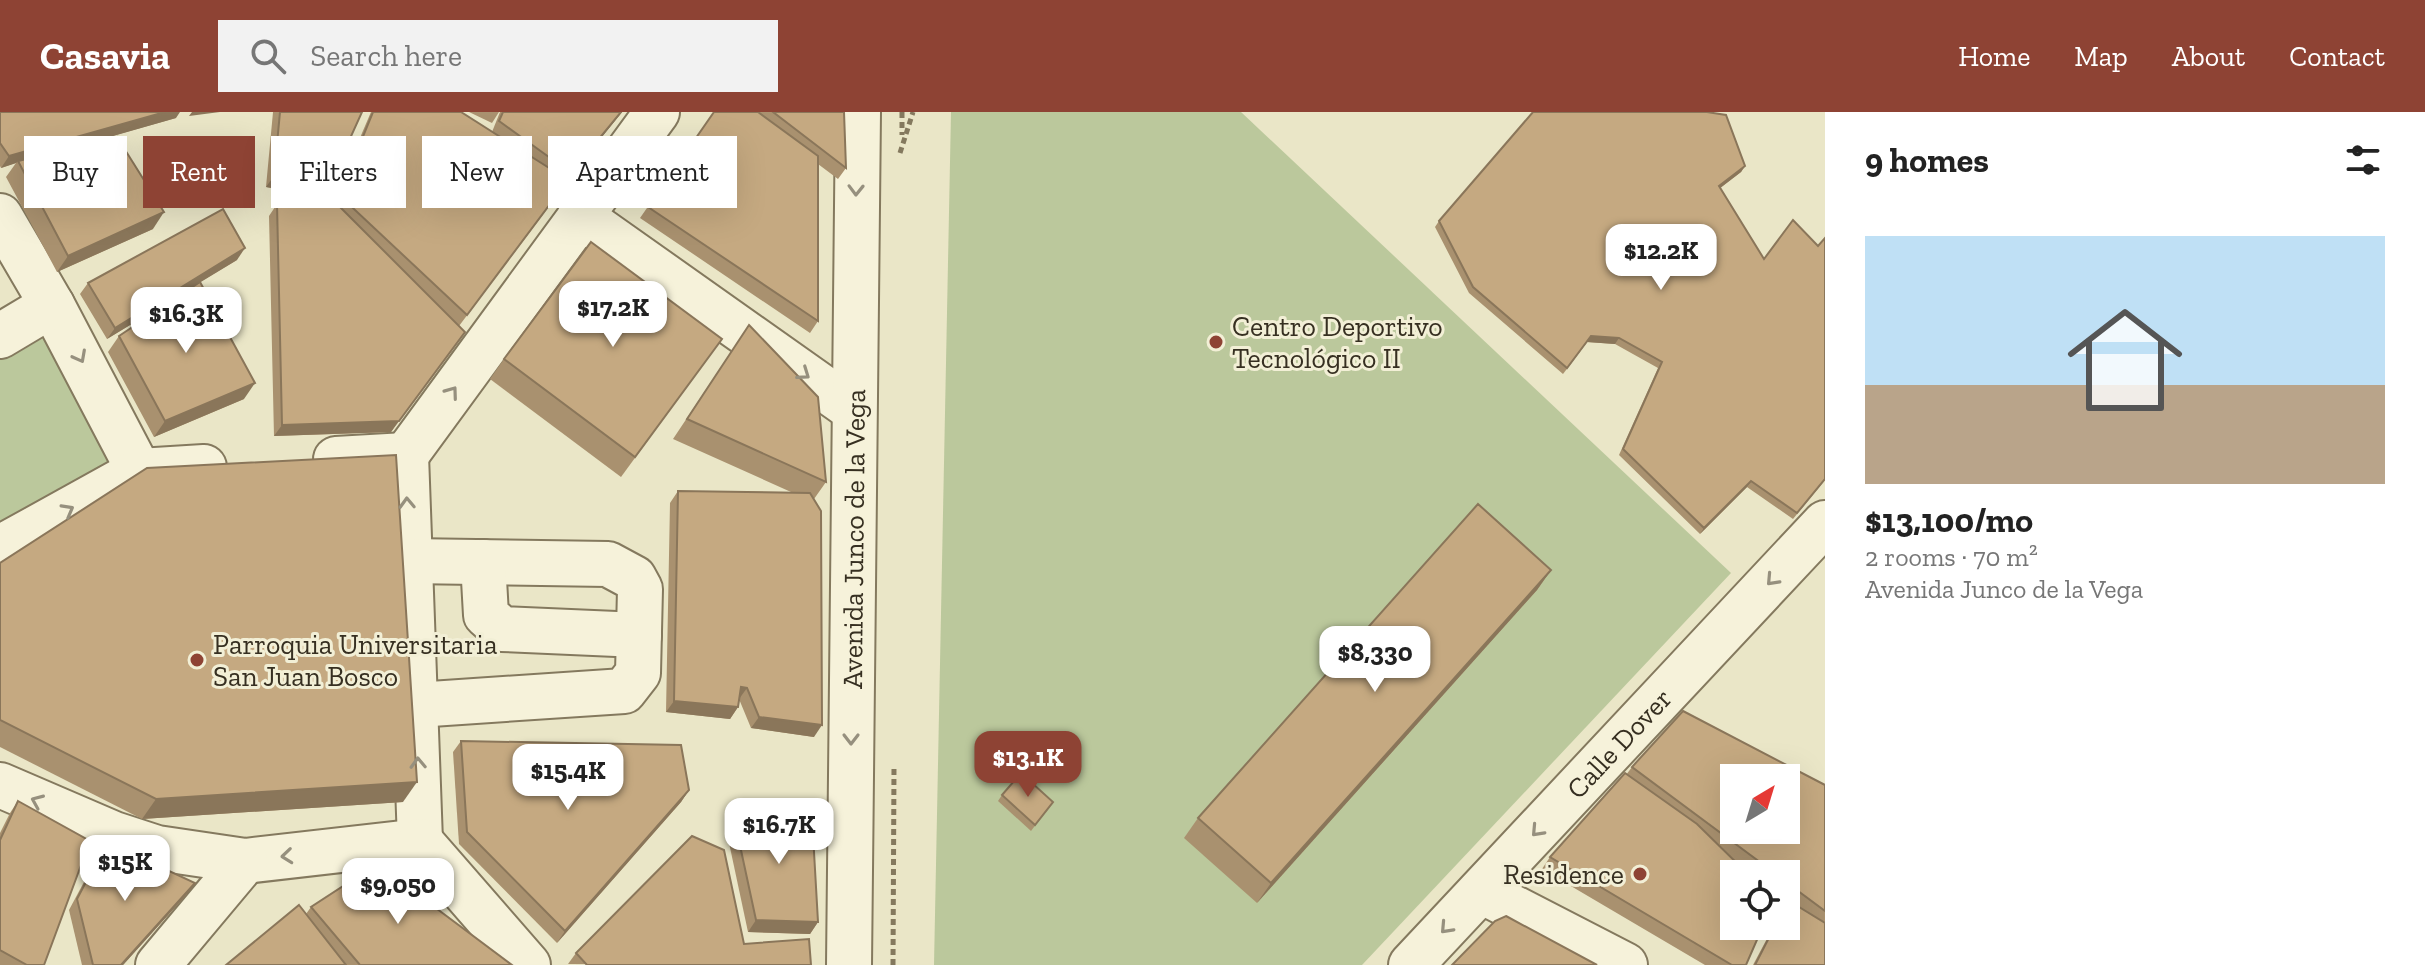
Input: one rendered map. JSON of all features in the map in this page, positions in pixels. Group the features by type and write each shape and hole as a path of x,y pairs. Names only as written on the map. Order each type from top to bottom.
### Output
{"street":[{"path":"528,965 420,841 406,455 657,112"},
{"name":"Avenida Junco de la Vega","path":"849,965 858,112"},
{"path":"0,216 52,305 139,471"},
{"path":"580,216 853,409"},
{"path":"0,336 52,305"},
{"path":"296,462 406,455"},
{"path":"0,548 139,471 249,464"},
{"name":"Calle Dover","path":"1411,965 1825,523"},
{"path":"409,561 608,564 623,570 640,589 638,673 624,691 416,705"},
{"path":"483,562 486,615 492,624 502,629 639,635"},
{"path":"0,785 114,834 157,848 245,861 420,841"},
{"path":"158,965 245,861"},
{"path":"1481,891 1625,965"}],"path":[{"path":"902,112 902,140"}],"green space":[{"name":"Centro Deportivo Tecnológico II","path":"951,112 1241,112 1731,573 1362,965 934,965"},
{"path":"52,305 139,471 0,548 0,336"}],"building":[{"path":"0,112 165,112 80,136 24,136 24,152 9,156 0,143"},
{"path":"280,112 362,112 351,136 278,136"},
{"path":"373,112 461,112 499,136 422,136 422,208 532,208 532,157 548,167 548,207 467,315 353,208 406,208 406,136 363,136"},
{"path":"503,112 621,112 601,136 548,136 548,156 532,145 532,136 520,136 499,121"},
{"path":"714,112 758,112 818,156 818,321 649,208 737,208 737,136 697,136"},
{"path":"773,112 844,112 846,168"},
{"path":"1533,112 1707,112 1726,115 1745,166 1719,186 1764,259 1793,220 1818,246 1825,238 1825,479 1797,513 1751,481 1704,528 1623,449 1662,362 1619,338 1591,336 1567,368 1473,287 1439,221"},
{"path":"127,153 143,178 143,208 161,208 164,212 68,256 43,208 127,208"},
{"path":"277,208 341,208 465,332 399,421 282,425"},
{"path":"223,209 245,248 115,328 88,283"},
{"path":"591,242 722,339 635,457 504,359"},
{"path":"200,282 255,383 165,421 119,336"},
{"path":"749,325 818,397 826,482 687,419"},
{"name":"Parroquia Universitaria San Juan Bosco","path":"396,455 417,782 156,799 0,720 0,563 147,468"},
{"path":"678,491 810,493 821,511 822,725 759,717 747,688 741,687 738,707 674,701"},
{"path":"1478,504 1551,570 1271,883 1198,818"},
{"path":"1683,711 1785,764 1720,764 1720,832 1632,767"},
{"path":"461,741 681,745 689,790 565,931 467,832"},
{"path":"1800,772 1825,785 1825,911 1800,892 1800,860 1757,860 1736,844 1800,844"},
{"path":"1021,773 1053,802 1035,825 1002,795"},
{"name":"Residence","path":"1625,773 1697,824 1734,860 1720,860 1720,940 1757,940 1746,965 1732,965 1550,857"},
{"path":"18,801 90,841 44,965 27,965 0,950 0,840"},
{"path":"733,813 812,817 818,922 756,920"},
{"path":"692,836 724,850 744,944 809,939 811,965 587,965 576,953"},
{"path":"107,842 195,883 121,965 93,965 77,899"},
{"path":"377,864 512,965 360,965 311,907"},
{"path":"299,905 346,965 226,965"},
{"path":"1800,908 1825,923 1825,965 1755,965 1768,940 1800,940"},
{"path":"1506,916 1597,965 1452,965 1495,921"}],"place":[{"name":"Centro Deportivo Tecnológico II","path":"1216,342"},
{"name":"Parroquia Universitaria San Juan Bosco","path":"197,660"},
{"name":"Residence","path":"1640,874"}]}
